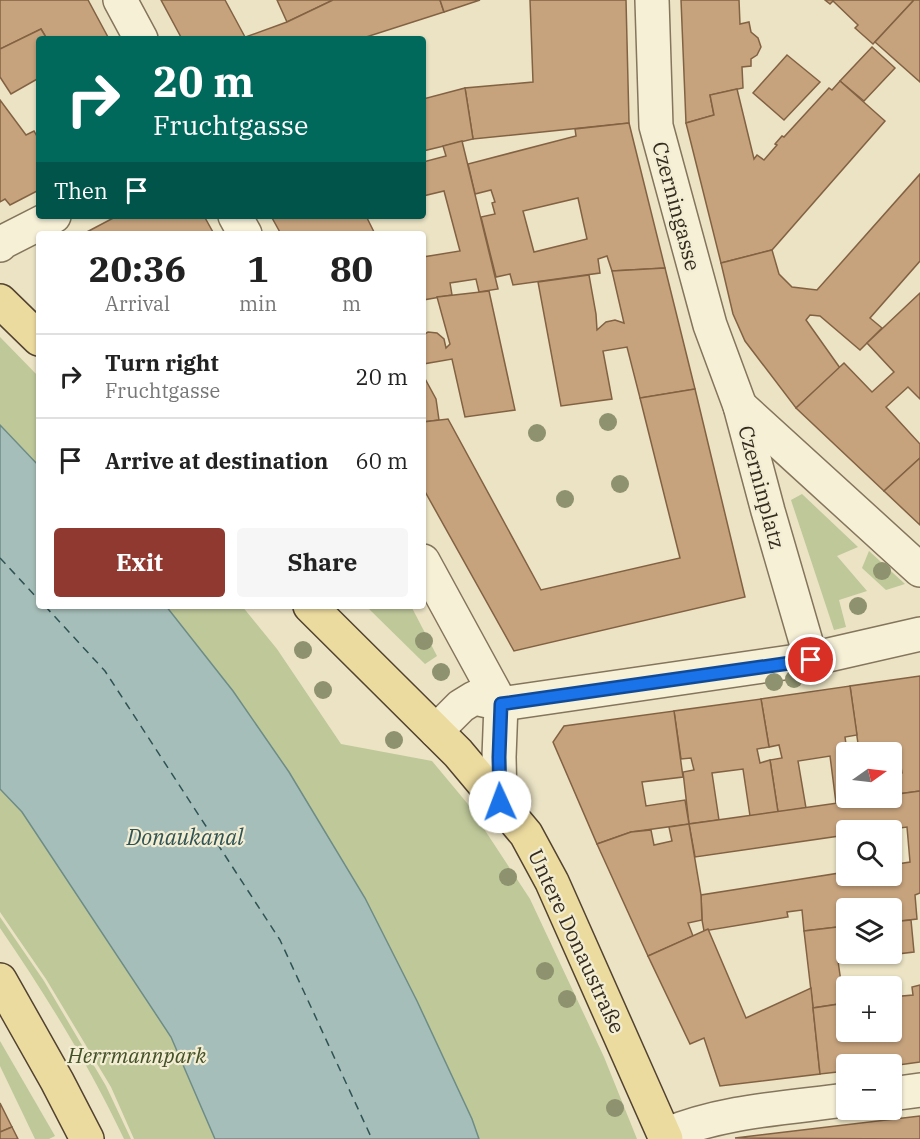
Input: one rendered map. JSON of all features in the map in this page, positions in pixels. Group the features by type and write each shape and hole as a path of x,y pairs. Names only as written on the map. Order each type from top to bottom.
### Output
{"main road":[{"path":"0,301 36,336"},
{"name":"Untere Donaustraße","path":"313,609 458,753 526,834 552,882 665,1137"},
{"path":"0,980 87,1139"}],"street":[{"path":"120,0 139,36"},
{"name":"Czerningasse","path":"652,0 656,126 710,325 740,406"},
{"path":"1,242 48,219"},
{"name":"Czerninplatz","path":"740,406 920,570"},
{"name":"Czerninplatz","path":"740,406 811,660"},
{"path":"426,566 501,704 500,802"},
{"path":"436,731 461,706 474,698 501,704 811,660 920,634"},
{"path":"902,1092 920,1090"},
{"path":"665,1137 687,1125 728,1115 836,1101"}],"green space":[{"path":"0,337 36,374 36,463 0,425"},
{"path":"802,494 858,547 837,556 867,591 839,600 846,627 834,630 791,500"},
{"path":"869,551 905,584 886,590 862,568"},
{"path":"168,609 244,609 277,649 341,744 432,761 467,803 530,899 604,1057 637,1139 479,1139 472,1119 417,1001 365,898 289,772 233,691"},
{"path":"369,609 413,609 437,656 425,664"},
{"name":"Herrmannpark","path":"0,787 22,812 171,1037 215,1139 134,1139 111,1087 46,979 0,912"},
{"path":"0,917 44,981 106,1086 131,1139 124,1139 66,1031 0,928"},
{"path":"0,1041 55,1136 49,1139 35,1139 0,1066"}],"water":[{"name":"Donaukanal","path":"0,425 36,463 36,609 168,609 233,691 289,772 365,898 417,1001 472,1119 479,1139 215,1139 171,1037 22,812 0,789"}],"building":[{"path":"0,0 88,0 107,36 45,36 41,29 0,49"},
{"path":"161,0 225,0 244,36 180,36"},
{"path":"277,0 333,0 287,22"},
{"path":"333,0 440,0 444,12 369,36 248,36 287,22"},
{"path":"440,0 480,0 444,12"},
{"path":"530,0 626,0 629,123 473,139 465,88 533,82"},
{"path":"681,0 739,0 740,24 749,22 751,32 758,38 761,47 757,55 751,59 751,66 742,67 743,88 710,95 714,115 686,123"},
{"path":"825,0 914,0 873,44 855,28 858,25 833,1 830,4"},
{"path":"914,0 920,0 920,82 875,42"},
{"path":"41,29 45,36 36,36 36,80 11,94 0,77 0,49"},
{"path":"872,47 895,68 864,101 840,81"},
{"path":"787,55 820,82 784,120 753,93"},
{"path":"840,81 885,121 772,250 721,263 686,123 714,115 710,95 737,89 754,159 757,155 764,160 782,136 784,137 829,88 832,90"},
{"path":"465,88 473,139 426,150 426,98"},
{"path":"0,100 26,135 34,131 36,135 36,192 10,205 5,199 0,202"},
{"path":"629,123 665,268 612,271 607,256 598,259 600,273 513,285 510,274 496,277 481,217 495,214 492,203 495,202 491,190 475,194 468,164 576,136 575,129","holes":["578,198 587,239 534,252 523,211"]},
{"path":"462,141 498,289 479,292 476,279 450,283 452,295 426,299 426,257 460,251 444,191 426,195 426,161 446,156 443,146"},
{"path":"920,174 920,261 870,318 882,328 860,350 820,316 810,315 806,320 840,368 796,408 745,341 733,314 721,263 772,250 779,274 792,287 817,290"},
{"path":"111,219 206,219 212,231 89,231"},
{"path":"273,219 368,219 374,231 279,231"},
{"path":"665,268 695,389 640,398 627,347 603,351 612,399 561,406 538,282 589,275 597,330 606,322 615,320 624,323 612,271"},
{"path":"489,291 515,410 465,417 452,359 426,363 426,333 437,333 444,339 446,348 450,344 437,297"},
{"path":"920,293 920,399 908,387 886,407 920,444 920,458 884,491 796,408 844,363 872,392 894,372 867,343"},
{"path":"426,381 436,399 439,420 426,422"},
{"path":"695,389 745,597 514,651 426,493 426,422 448,419 541,590 680,558 640,398"},
{"path":"920,458 920,525 884,491"},
{"path":"920,676 920,791 902,793 902,742 858,742 850,686"},
{"path":"850,686 857,735 845,737 846,742 836,742 836,803 830,756 798,761 806,808 778,812 770,760 782,758 779,745 769,747 761,699"},
{"path":"761,699 769,747 757,749 760,763 770,760 778,812 750,816 743,769 712,773 719,820 689,824 683,772 694,770 691,758 681,759 674,711"},
{"path":"674,711 683,777 642,782 646,806 685,800 689,824 631,832 597,844 553,742 564,726"},
{"path":"920,791 920,893 915,895 917,919 902,921 902,898 836,898 836,927 804,931 802,910 787,912 788,917 704,931 701,895 836,874 836,886 902,886 902,863 910,862 907,827 902,828 902,820 836,820 836,836 695,857 689,824 836,803 836,808 902,808 902,793"},
{"path":"689,824 701,895 702,920 688,923 693,936 648,956 597,844 631,832 651,830 654,845 672,841 669,827"},
{"path":"911,920 914,952 902,953 902,921"},
{"path":"836,927 836,964 838,964 840,976 836,976 836,1004 813,1008 804,931"},
{"path":"708,929 746,1018 811,988 820,1074 720,1086 704,1038 690,1044 648,956"},
{"path":"920,985 920,1062 902,1064 902,1054 836,1054 836,1072 820,1074 813,1008 836,1005 836,1042 902,1042 902,996 913,995 912,987"},
{"path":"0,1103 12,1127 0,1132"},
{"path":"920,1116 920,1139 735,1138 902,1120 902,1118"},
{"path":"12,1127 18,1139 0,1139 0,1132"}],"ferry route":[{"path":"0,558 36,597"},
{"path":"48,609 105,671 280,940 372,1139"}],"route":[{"path":"500,802 501,704 811,660"}]}
